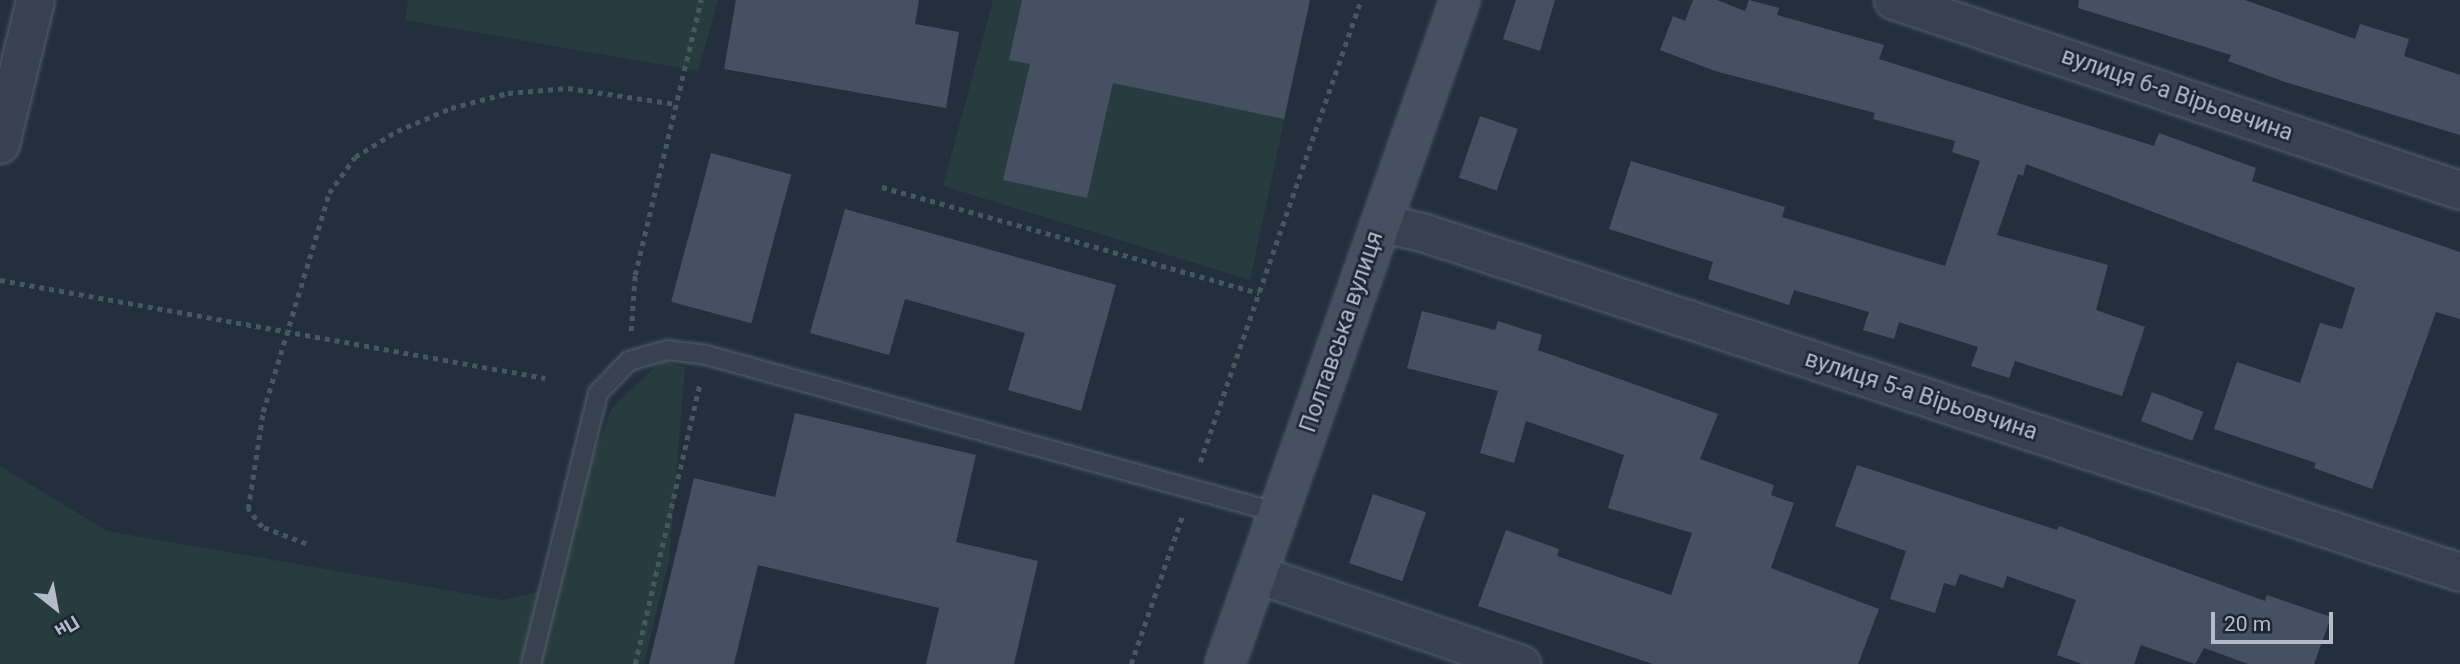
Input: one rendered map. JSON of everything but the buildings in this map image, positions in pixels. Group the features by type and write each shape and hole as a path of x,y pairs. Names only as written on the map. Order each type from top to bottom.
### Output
{"main road":[{"name":"Полтавська вулиця","path":"1225,664 1460,0"}],"street":[{"path":"0,144 35,0"},
{"name":"вулиця 6-а Вірьовчина","path":"1893,0 2460,190"},
{"name":"вулиця 5-а Вірьовчина","path":"1381,223 1422,232 2460,572"},
{"path":"1258,574 1521,664"}],"lane":[{"path":"531,664 598,393 629,361 667,350 706,355 1279,513"}],"path":[{"path":"629,361 635,275 701,0"},
{"path":"1132,664 1361,0"},
{"path":"306,544 262,527 248,509 263,412 328,193 355,158 397,131 452,108 508,93 568,88 676,104"},
{"path":"882,187 1259,293"},
{"path":"0,280 545,378"},
{"path":"635,664 706,355"}],"green space":[{"path":"408,0 718,0 698,71 405,20"},
{"path":"993,0 1310,0 1250,280 943,186"},
{"path":"661,361 685,367 669,561 644,664 0,664 0,466 107,531 503,600 539,592 612,408"}]}
